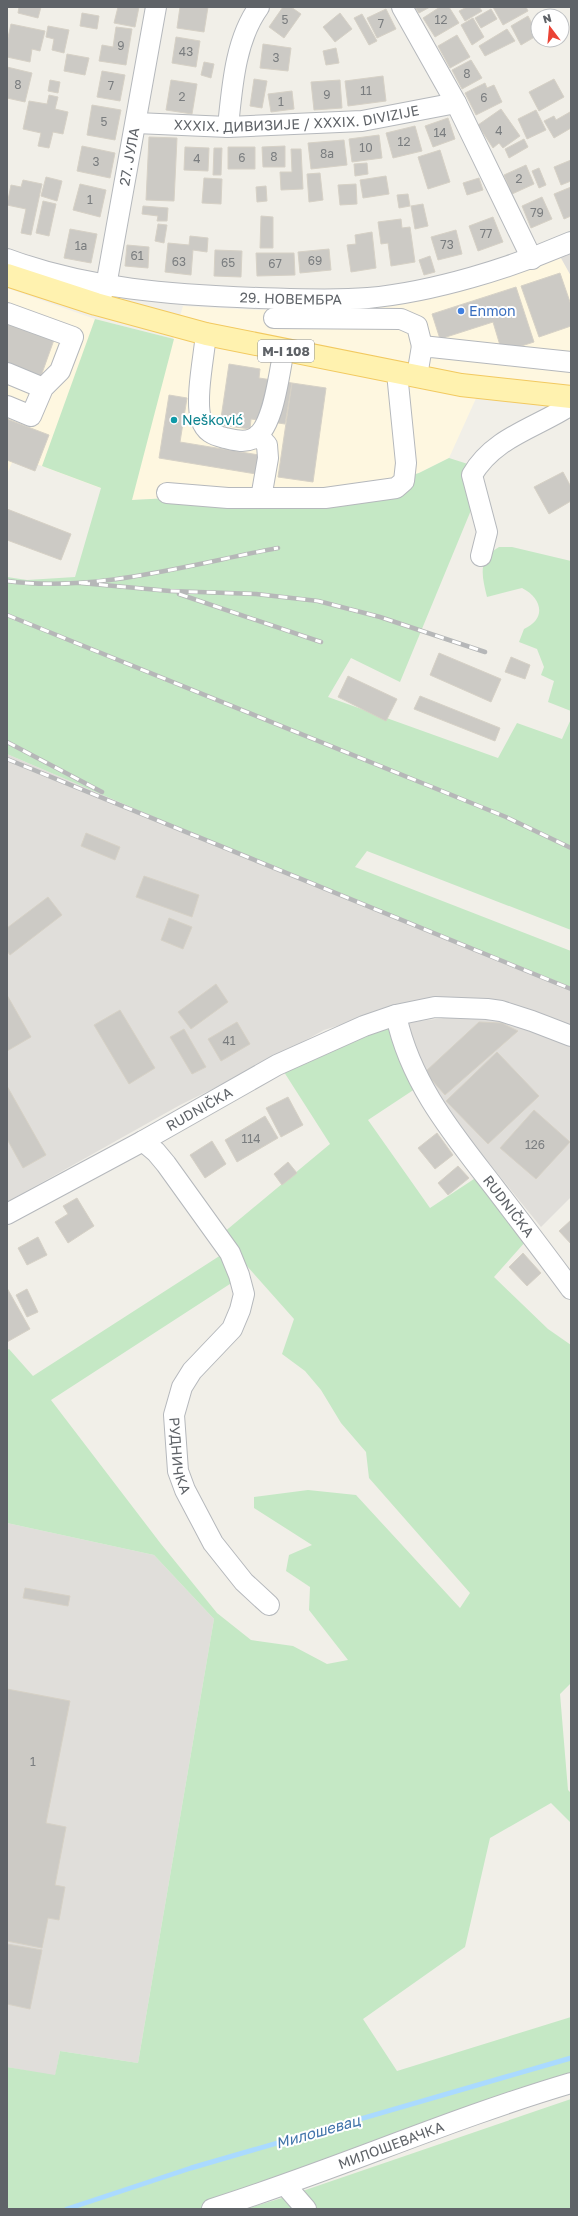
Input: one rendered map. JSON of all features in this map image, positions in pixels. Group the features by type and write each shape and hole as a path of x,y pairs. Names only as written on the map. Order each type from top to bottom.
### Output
{"main road":[{"name":"M-I 108","path":"7,275 101,295 206,334 461,385 571,397"}],"street":[{"name":"27. ЈУЛА","path":"101,295 136,123 156,7"},
{"path":"228,127 232,89 241,46 253,14 259,7"},
{"path":"402,7 456,103 532,259"},
{"name":"XXXIX. ДИВИЗИЈЕ / XXXIX. DIVIZIJE","path":"136,123 228,127 362,121 456,103"},
{"name":"29. НОВЕМБРА","path":"7,259 101,295 146,292 205,296 368,298 414,291 532,259 571,242"},
{"path":"7,313 73,337 60,371 43,388 31,416 7,406"},
{"path":"167,493 228,498 325,498 396,488 404,481 406,464 407,374 422,346 417,326 401,320 274,318"},
{"path":"206,334 200,400 200,417 204,428 213,435 238,442 252,439 263,431 270,414 284,350"},
{"path":"422,346 571,362"},
{"path":"7,372 43,388"},
{"path":"480,556 487,532 472,475 481,460 503,441 549,419 571,405"},
{"path":"258,435 267,445 268,458 261,498"},
{"name":"RUDNIČKA","path":"7,1214 143,1141 277,1066 364,1026 396,1015 435,1008 487,1009 501,1011 571,1036"},
{"name":"RUDNIČKA","path":"396,1015 401,1038 412,1067 445,1125 571,1289"},
{"name":"РУДНИЧКА","path":"143,1141 156,1152 166,1164 230,1253 239,1275 244,1294 240,1310 232,1329 192,1372 182,1387 174,1415 178,1471 185,1490 213,1543 244,1582 269,1605"},
{"name":"МИЛОШЕВАЧКА","path":"212,2209 286,2186 372,2152 571,2083"},
{"path":"286,2186 306,2209"}],"shaded area":[{"path":"571,253 571,276 561,258"},
{"path":"561,258 571,276 571,404 478,394 449,458 419,473 393,481 322,490 132,500 15,456 7,474 7,288 95,319 173,339 183,306 259,310 363,307 405,303 458,292"},
{"path":"7,754 224,847 571,987 571,1025 488,1001 451,997 407,1004 324,1030 263,1064 180,1105 7,1202"},
{"path":"452,1017 499,1021 541,1032 571,1046 571,1197 541,1227 424,1083 403,1023"},
{"path":"7,1523 154,1555 214,1619 138,2063 60,2051 55,2076 7,2067"}],"green space":[{"path":"95,319 174,339 132,500 322,490 393,481 419,473 449,458 471,465 481,486 400,682 351,658 328,697 498,758 517,723 562,739 571,719 571,930 367,851 355,867 571,951 571,987 224,847 7,754 7,577 27,580 75,577 101,488 42,466"},
{"path":"499,547 512,547 571,561 571,711 548,702 554,681 541,675 544,667 537,649 519,642 524,629 536,620 539,614 539,608 534,597 522,588 487,597 483,575 484,563 487,557"},
{"path":"403,1023 424,1083 368,1120 430,1208 477,1177 526,1241 494,1277 548,1329 571,1345 571,1683 560,1694 568,1790 571,1793 571,1823 551,1803 490,1838 465,1947 363,2019 397,2071 571,2017 571,2085 204,2209 7,2209 7,2067 55,2075 60,2051 138,2063 214,1619 154,1555 7,1523 7,1350 9,1349 33,1376 221,1255 233,1282 51,1400 161,1544 217,1613 251,1640 293,1646 327,1664 348,1660 309,1610 310,1587 286,1571 289,1555 312,1545 254,1508 254,1497 308,1490 356,1495 460,1608 470,1593 369,1478 366,1452 341,1423 321,1390 305,1371 282,1354 294,1319 231,1248 223,1233 330,1144 284,1072 356,1037"},
{"path":"571,2099 571,2209 246,2209 285,2197"}],"building":[{"path":"19,7 41,7 38,18 18,13"},
{"path":"118,7 139,7 135,27 114,23"},
{"path":"180,7 208,7 204,32 177,28"},
{"path":"283,7 291,7 301,14 284,38 269,27"},
{"path":"415,7 430,7 419,13"},
{"path":"440,7 449,7 459,23 435,37 423,18"},
{"path":"467,7 479,7 482,11 465,21 459,11"},
{"path":"493,7 526,7 528,11 503,25"},
{"path":"386,9 396,29 377,38 367,18"},
{"path":"491,9 497,19 481,28 475,18"},
{"path":"82,13 99,16 97,29 80,26"},
{"path":"340,13 352,29 335,42 323,27"},
{"path":"362,14 377,41 369,45 354,18"},
{"path":"528,16 530,20 530,40 521,45 511,26"},
{"path":"473,18 484,37 472,45 461,25"},
{"path":"11,24 45,31 40,51 32,49 30,62 7,57 7,42"},
{"path":"48,26 69,30 64,53 52,50 54,39 46,37"},
{"path":"116,27 132,29 126,65 99,61 102,45 113,47"},
{"path":"507,29 515,41 485,56 479,46"},
{"path":"457,35 470,57 450,68 438,46"},
{"path":"176,37 200,41 196,67 172,63"},
{"path":"263,44 291,48 288,71 260,68"},
{"path":"336,48 339,63 326,65 323,51"},
{"path":"67,54 89,58 85,75 64,71"},
{"path":"471,60 482,78 462,89 452,70"},
{"path":"204,62 214,64 211,78 201,75"},
{"path":"7,67 32,73 25,102 7,98"},
{"path":"102,71 125,75 120,101 97,97"},
{"path":"383,76 386,101 348,106 345,81"},
{"path":"254,79 267,81 262,108 250,106"},
{"path":"554,79 564,97 539,111 529,92"},
{"path":"50,80 60,82 58,93 48,91"},
{"path":"171,80 197,84 192,114 166,110"},
{"path":"340,80 342,108 314,110 311,82"},
{"path":"485,83 487,88 494,85 502,102 476,115 465,93"},
{"path":"292,91 294,109 271,112 268,94"},
{"path":"49,95 58,97 55,109 68,112 63,134 53,132 49,148 38,146 41,133 23,129 29,101 47,104"},
{"path":"92,105 121,110 115,140 87,135"},
{"path":"501,109 520,136 503,148 499,143 493,148 478,125"},
{"path":"536,110 546,130 527,139 518,119"},
{"path":"570,112 571,128 554,138 544,121 554,116 556,120"},
{"path":"448,118 455,139 433,147 425,126"},
{"path":"415,126 422,151 393,158 386,133"},
{"path":"379,135 382,158 352,162 349,139"},
{"path":"149,137 177,138 174,201 146,200"},
{"path":"524,139 528,147 509,158 505,149"},
{"path":"344,140 347,165 311,169 308,143"},
{"path":"82,146 115,153 110,178 77,171"},
{"path":"285,146 285,167 263,167 262,147"},
{"path":"185,147 209,148 208,171 184,170"},
{"path":"228,147 255,147 255,169 228,169"},
{"path":"214,148 222,148 221,175 213,175"},
{"path":"291,149 301,149 303,189 281,190 280,172 292,172"},
{"path":"440,150 450,182 428,189 418,157"},
{"path":"571,160 571,181 561,185 554,167"},
{"path":"367,163 368,174 355,176 354,164"},
{"path":"526,165 534,184 512,194 504,175"},
{"path":"539,168 546,185 539,188 532,171"},
{"path":"320,173 323,200 309,202 307,174"},
{"path":"386,176 389,194 363,198 360,180"},
{"path":"46,177 62,181 57,201 41,196"},
{"path":"204,178 222,179 221,204 202,203"},
{"path":"479,178 483,190 467,195 463,183"},
{"path":"23,180 42,184 31,235 21,233 26,209 7,205 11,185 21,187"},
{"path":"80,184 106,190 100,217 73,210"},
{"path":"356,184 357,204 340,205 338,185"},
{"path":"266,186 267,201 257,202 256,187"},
{"path":"571,187 571,216 564,219 554,194"},
{"path":"408,194 410,206 399,208 397,195"},
{"path":"542,197 552,219 531,228 522,206"},
{"path":"43,201 56,204 49,236 36,233"},
{"path":"423,204 428,226 415,229 411,206"},
{"path":"143,206 168,208 167,221 157,221 158,216 142,214"},
{"path":"261,216 273,217 273,248 260,248"},
{"path":"493,217 503,242 478,251 469,226"},
{"path":"401,219 402,228 410,227 415,262 391,266 388,243 381,244 378,222"},
{"path":"158,224 167,225 164,243 155,241"},
{"path":"70,229 97,234 91,263 64,258"},
{"path":"456,230 462,254 438,260 431,237"},
{"path":"372,232 376,268 351,272 347,245 356,244 355,235"},
{"path":"190,236 208,238 207,252 193,250 191,275 165,272 168,243 189,245"},
{"path":"127,245 149,247 148,268 125,266"},
{"path":"329,249 331,270 300,273 298,252"},
{"path":"215,250 242,251 241,277 214,276"},
{"path":"256,253 294,253 295,275 257,276"},
{"path":"430,256 435,272 424,275 419,260"},
{"path":"560,273 571,305 571,326 539,337 521,286"},
{"path":"516,287 534,342 502,352 493,322 440,339 432,314"},
{"path":"7,319 55,337 41,376 7,363"},
{"path":"229,364 260,369 259,378 292,383 285,424 251,419 250,429 220,425"},
{"name":"Nešković","path":"292,383 326,388 313,482 278,477"},
{"name":"Nešković","path":"169,395 187,398 180,442 259,455 256,474 159,458"},
{"path":"7,419 49,435 35,471 7,460"},
{"path":"563,472 571,487 571,501 549,514 534,487"},
{"path":"7,509 71,534 61,560 7,540"},
{"path":"439,653 501,679 491,702 430,675"},
{"path":"511,657 530,665 525,679 505,672"},
{"path":"348,676 397,699 386,721 338,697"},
{"path":"420,696 500,728 495,741 414,709"},
{"path":"86,833 120,847 115,860 81,846"},
{"path":"144,876 199,895 192,917 136,897"},
{"path":"48,897 62,915 10,955 7,951 7,928"},
{"path":"169,918 192,927 183,949 161,940"},
{"path":"216,984 228,1002 191,1029 178,1012"},
{"path":"7,995 31,1037 7,1051"},
{"path":"120,1010 155,1068 129,1084 94,1025"},
{"path":"237,1022 250,1044 221,1061 208,1039"},
{"path":"479,1022 502,1023 518,1031 445,1095 425,1072"},
{"path":"184,1029 206,1067 192,1074 170,1037"},
{"path":"497,1052 539,1096 488,1144 446,1101"},
{"path":"7,1086 46,1155 23,1168 7,1139"},
{"path":"288,1097 303,1125 281,1137 266,1108"},
{"path":"534,1110 570,1142 536,1179 500,1148"},
{"path":"265,1116 278,1138 237,1162 225,1140"},
{"path":"437,1133 453,1155 435,1169 418,1148"},
{"path":"212,1141 226,1164 205,1178 190,1155"},
{"path":"288,1162 297,1173 282,1185 274,1174"},
{"path":"458,1166 469,1178 448,1195 438,1183"},
{"path":"77,1198 94,1226 68,1243 55,1222 68,1214 63,1206"},
{"path":"571,1220 571,1244 559,1231"},
{"path":"38,1237 47,1255 27,1265 18,1248"},
{"path":"523,1253 541,1273 527,1286 509,1267"},
{"path":"7,1288 30,1329 7,1342"},
{"path":"27,1289 38,1312 27,1317 16,1295"},
{"path":"25,1588 70,1596 68,1606 23,1598"},
{"path":"7,1689 70,1701 46,1823 66,1827 55,1885 65,1887 59,1920 48,1918 42,1948 7,1941"},
{"path":"7,1944 42,1950 30,2009 7,2004"}],"waterway":[{"name":"Милошевац","path":"67,2209 191,2168 571,2058"}],"railway":[{"path":"7,581 40,584 108,580 177,569 278,548"},
{"path":"81,583 170,591 256,594 318,601 380,617 485,652"},
{"path":"179,594 321,642"},
{"path":"7,615 506,817 571,848"},
{"path":"7,742 102,792"},
{"path":"7,759 571,989"}],"place":[{"name":"Enmon","path":"461,311"},
{"name":"Nešković","path":"174,420"}]}
